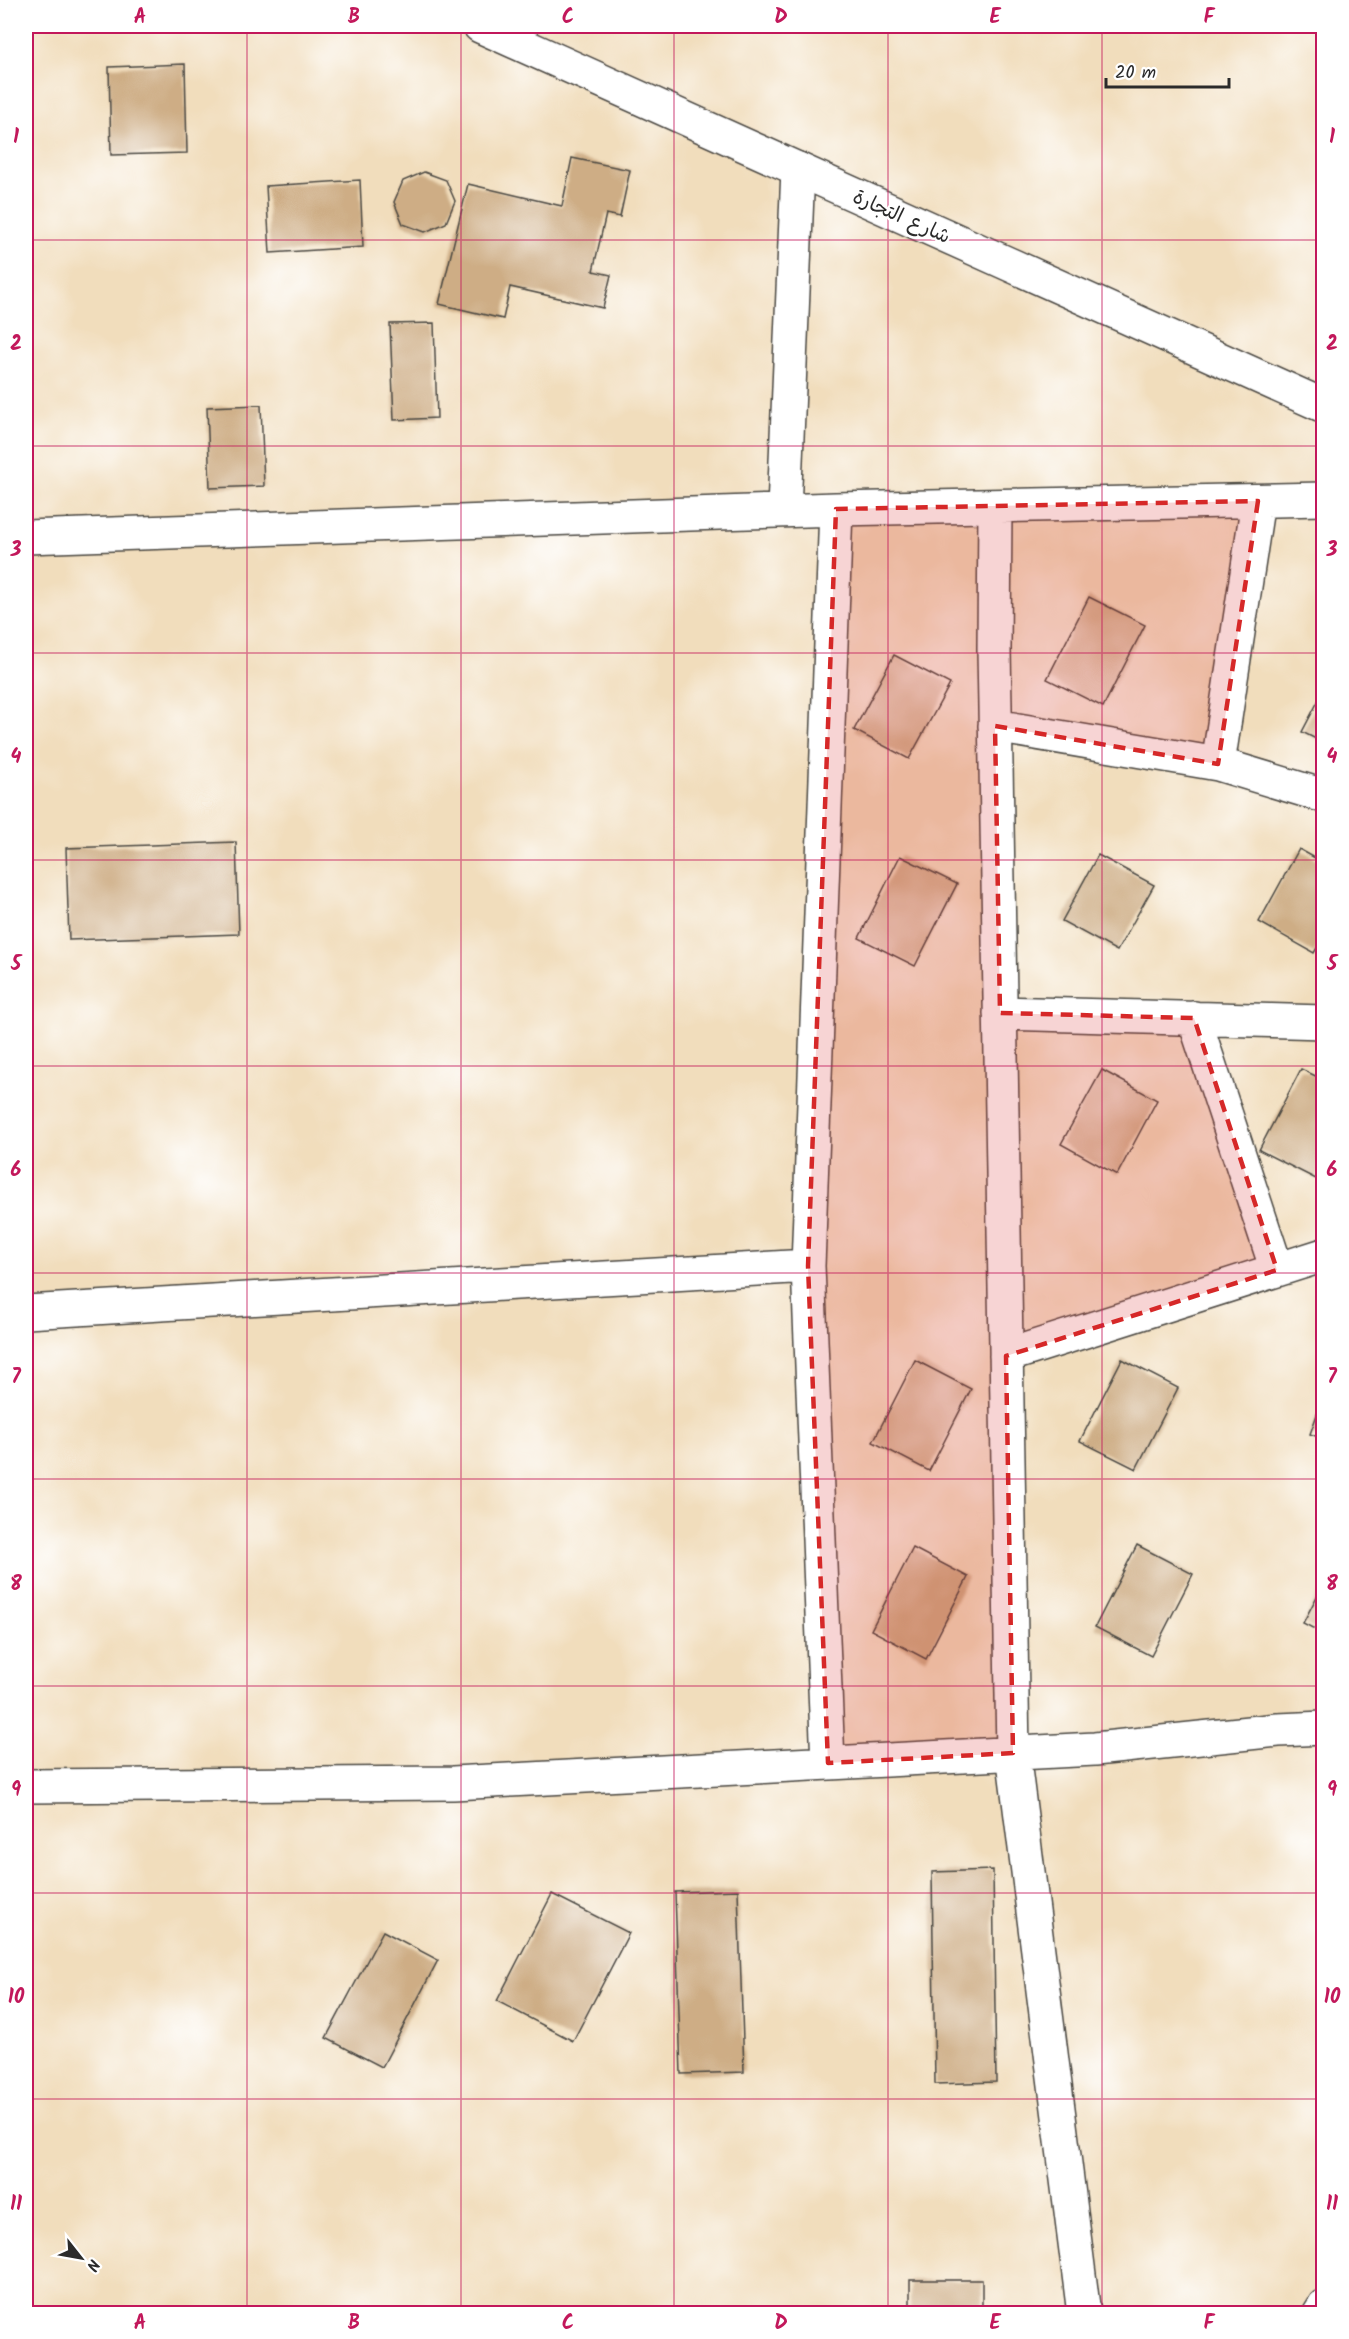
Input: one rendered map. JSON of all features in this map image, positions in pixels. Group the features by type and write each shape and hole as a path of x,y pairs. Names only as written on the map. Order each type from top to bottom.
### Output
{"street":[{"name":"شارع التجارة","path":"480,26 1323,406"},
{"path":"784,510 798,169"},
{"path":"26,537 784,510 1323,499"},
{"path":"1218,765 1258,501"},
{"path":"994,506 995,726 1013,1753 1084,2313"},
{"path":"828,1763 808,1266 836,509"},
{"path":"995,726 1218,765 1323,796"},
{"path":"1000,1013 1323,1022"},
{"path":"1194,1018 1277,1270"},
{"path":"1006,1356 1323,1255"},
{"path":"26,1312 808,1266"},
{"path":"26,1786 453,1783 1095,1749 1278,1730 1323,1728"},
{"path":"1319,2313 1323,2306"}],"highlighted area":[{"path":"1258,501 1218,764 995,726 1000,1013 1194,1018 1277,1270 1006,1356 1013,1753 828,1763 808,1266 836,509"}],"building":[{"path":"185,64 187,153 111,155 109,67"},
{"path":"572,158 630,170 620,217 606,214 593,271 611,275 603,308 510,287 503,319 439,304 468,184 562,206"},
{"path":"424,172 446,180 455,201 446,223 425,232 403,224 394,202 403,181"},
{"path":"360,180 363,247 270,253 266,186"},
{"path":"434,323 437,418 394,420 390,324"},
{"path":"261,405 264,486 210,488 207,407"},
{"path":"1089,597 1145,625 1103,707 1047,679"},
{"path":"894,655 950,684 909,759 854,730"},
{"path":"1324,690 1324,743 1302,732"},
{"path":"236,842 239,934 69,940 66,848"},
{"path":"1299,849 1324,863 1324,936 1314,953 1259,922"},
{"path":"1098,855 1154,885 1117,951 1062,921"},
{"path":"900,856 957,884 915,966 859,938"},
{"path":"1301,1069 1324,1080 1324,1164 1316,1179 1259,1150"},
{"path":"1102,1070 1157,1100 1117,1175 1061,1144"},
{"path":"1122,1359 1178,1388 1136,1469 1080,1441"},
{"path":"915,1360 971,1389 929,1471 873,1442"},
{"path":"1324,1398 1324,1439 1310,1434"},
{"path":"1137,1545 1193,1574 1151,1656 1095,1627"},
{"path":"913,1548 968,1577 926,1659 871,1630"},
{"path":"1324,1583 1324,1634 1303,1623"},
{"path":"993,1870 996,2082 935,2084 932,1872"},
{"path":"738,1890 744,2072 681,2074 675,1892"},
{"path":"552,1894 629,1933 573,2041 497,2001"},
{"path":"383,1931 438,1960 382,2067 326,2038"},
{"path":"910,2280 982,2280 982,2314 910,2314"}]}
